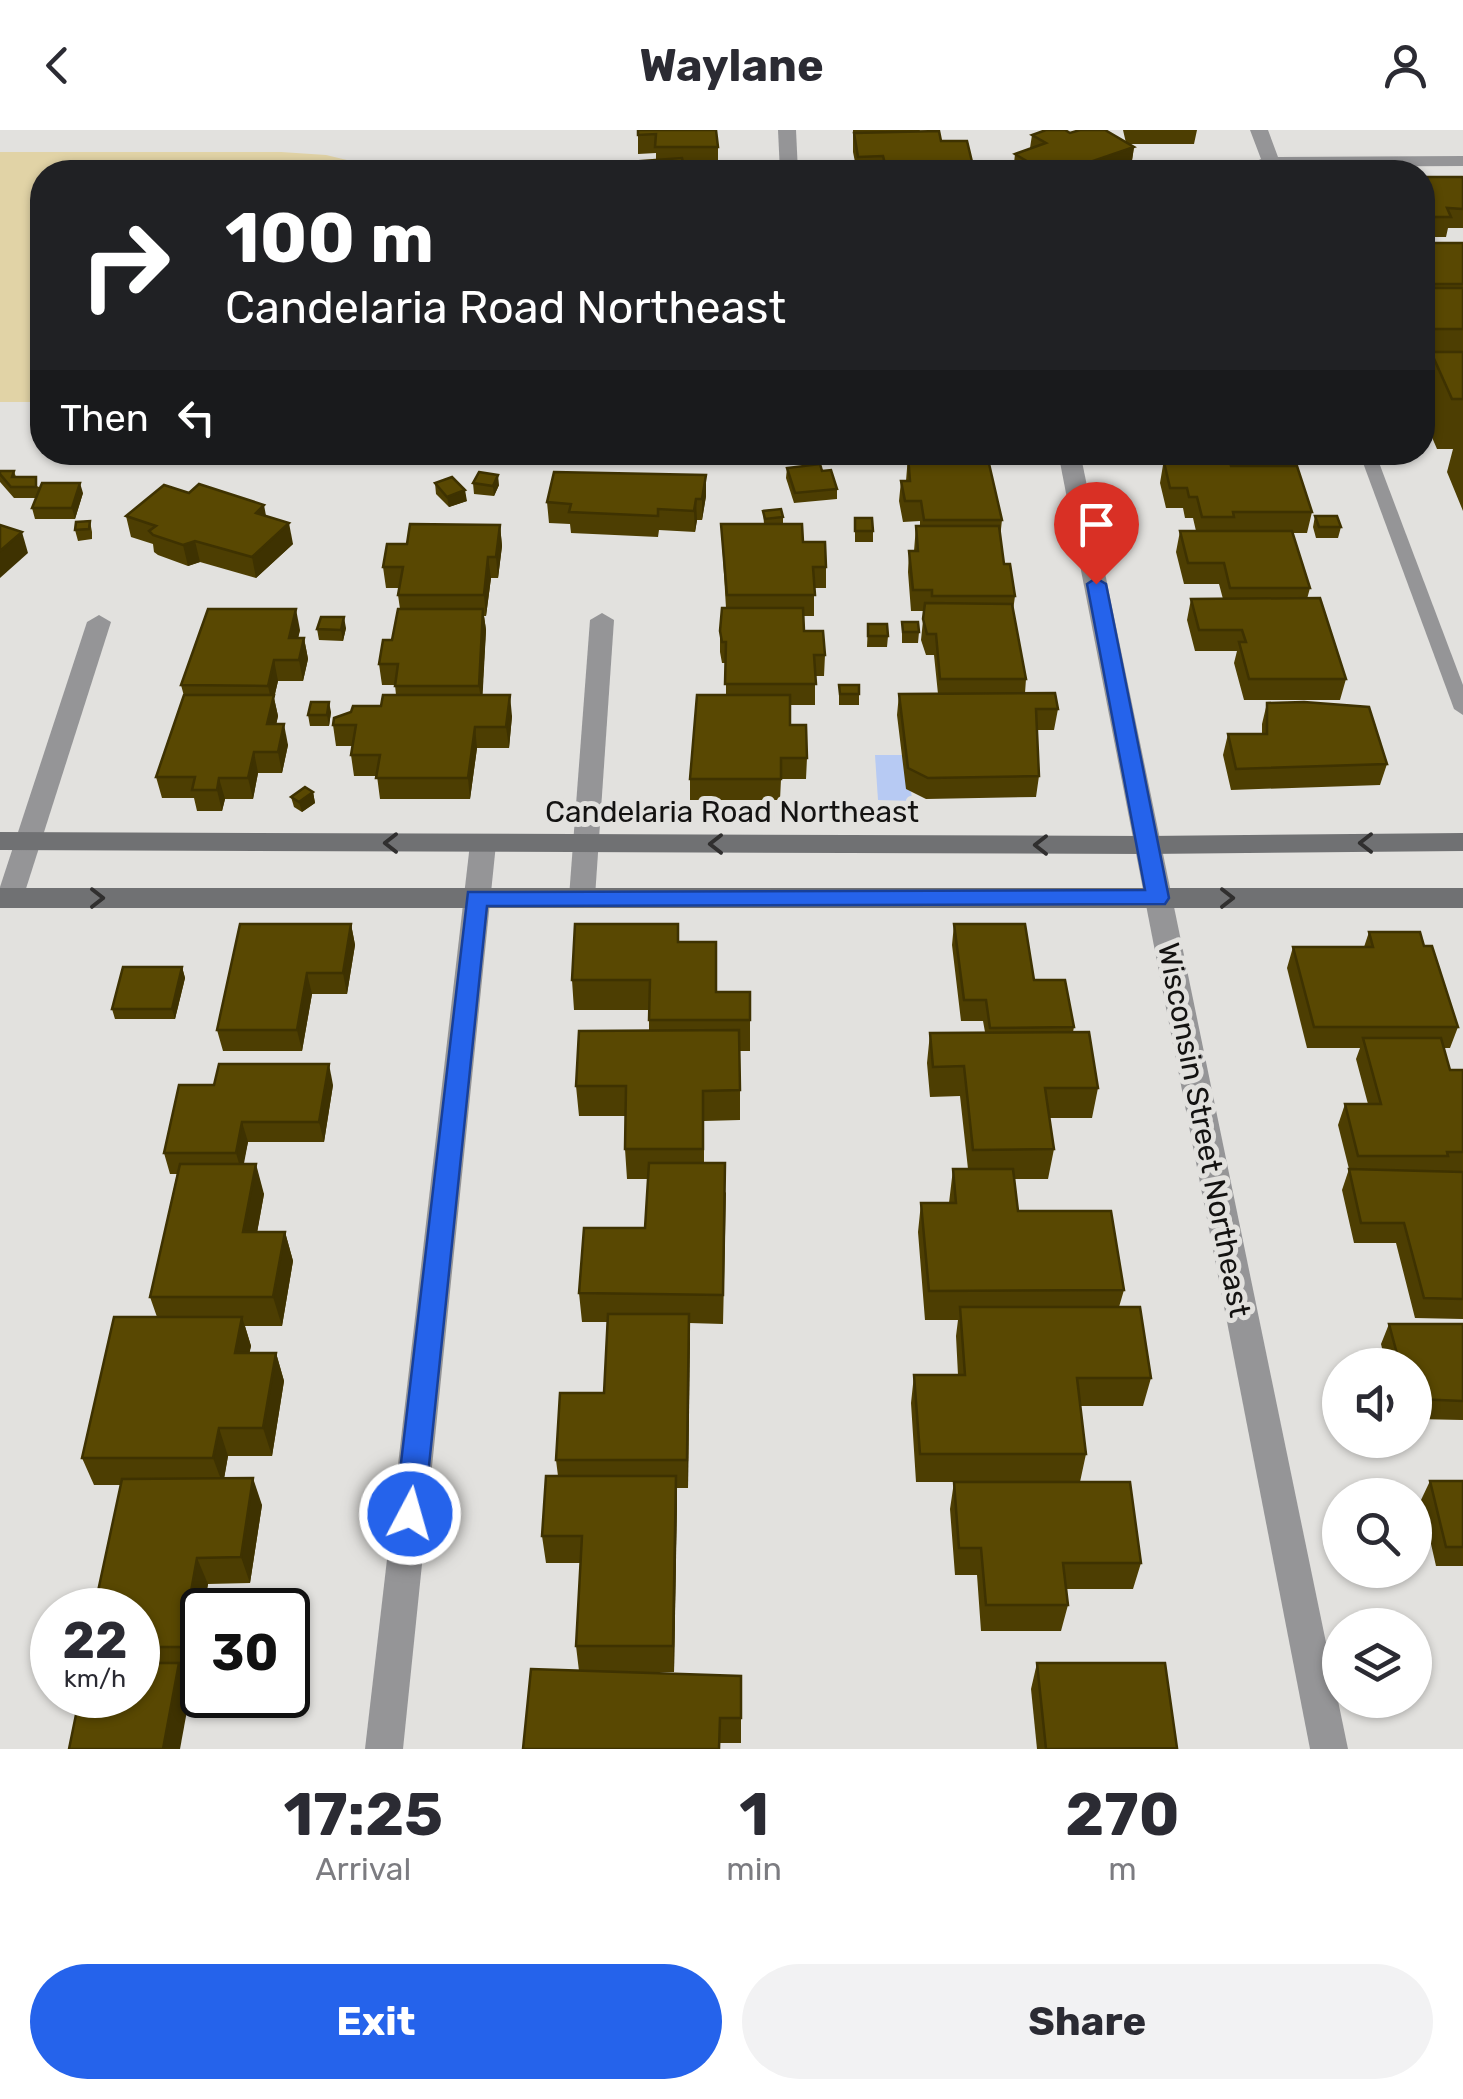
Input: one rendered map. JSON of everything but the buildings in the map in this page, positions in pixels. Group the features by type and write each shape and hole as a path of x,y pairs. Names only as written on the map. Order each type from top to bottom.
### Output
{"main road":[{"name":"Candelaria Road Northeast","path":"0,841 1147,845 1463,842"},
{"path":"5,898 1463,898"}],"street":[{"path":"787,130 788,160"},
{"path":"1259,130 1270,160"},
{"path":"1435,161 1463,161"},
{"name":"Wisconsin Street Northeast","path":"1072,465 1329,1749"},
{"path":"582,897 602,620"},
{"path":"5,898 29,841 99,622"},
{"path":"384,1749 483,844"}],"lane":[{"path":"1372,465 1463,709"}],"shaded area":[{"path":"0,152 281,152 347,160 30,160 30,402 0,402"}],"water":[{"path":"875,755 908,755 912,801 878,800"}],"route":[{"path":"410,1514 476,898 1158,898 1096,584"}]}
